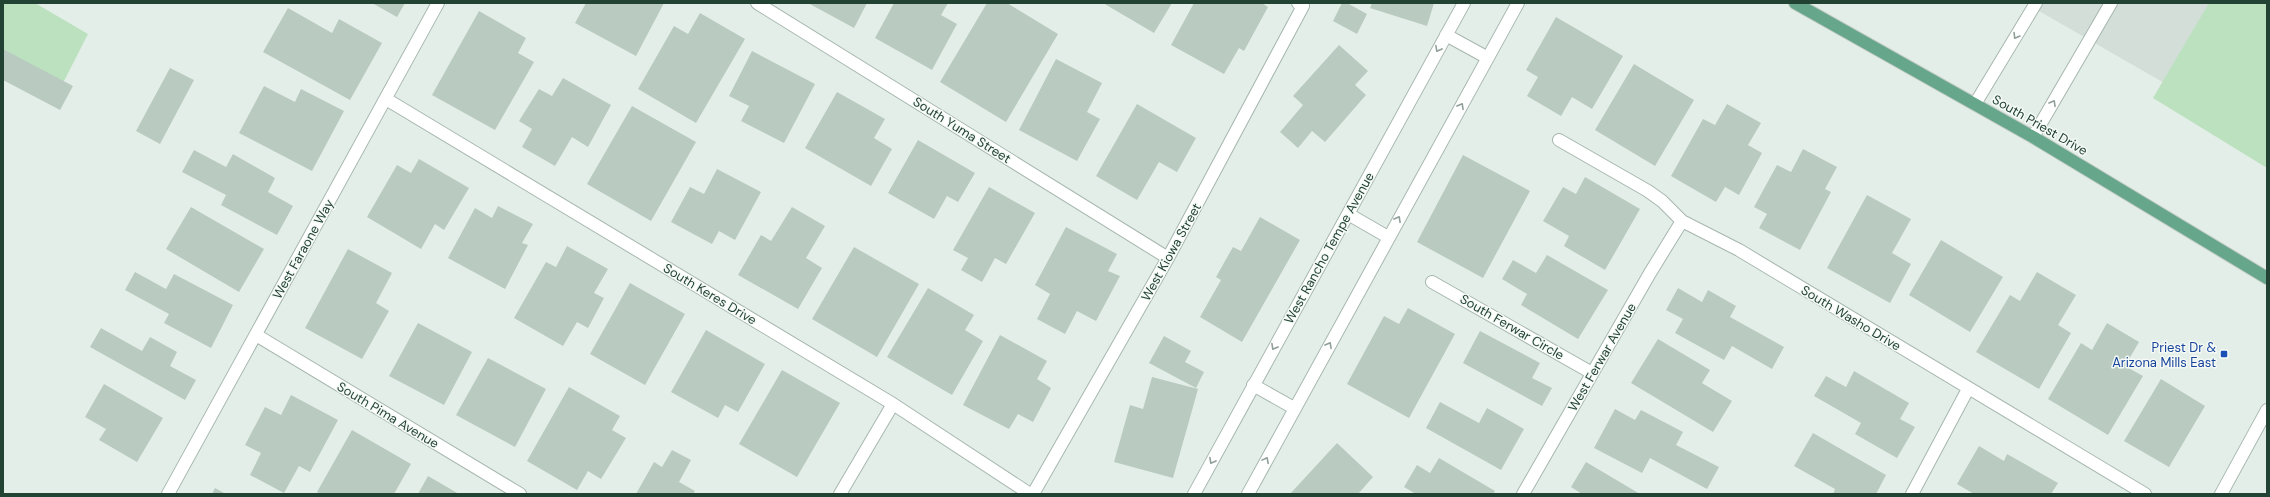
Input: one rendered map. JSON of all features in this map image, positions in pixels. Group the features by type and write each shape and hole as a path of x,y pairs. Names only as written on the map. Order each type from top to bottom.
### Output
{"main road":[{"name":"South Priest Drive","path":"1795,3 2033,137 2267,278"}],"street":[{"name":"West Faraone Way","path":"168,494 438,3"},
{"name":"South Yuma Street","path":"757,3 1168,258"},
{"name":"West Rancho Tempe Avenue","path":"1194,494 1464,3"},
{"path":"1248,494 1518,3"},
{"path":"1975,104 2036,3"},
{"path":"2033,137 2111,3"},
{"name":"West Kiowa Street","path":"1031,494 1168,258 1300,5"},
{"path":"1446,35 1488,58"},
{"name":"South Keres Drive","path":"386,99 894,404 1031,494"},
{"name":"South Washo Drive","path":"1559,140 1648,191 1662,201 1682,221 1722,240 2145,494"},
{"path":"1348,214 1388,237"},
{"name":"West Ferwar Avenue","path":"1523,494 1653,268 1682,221"},
{"name":"South Ferwar Circle","path":"1432,282 1592,373"},
{"name":"South Pima Avenue","path":"256,335 520,494"},
{"path":"1253,385 1294,408"},
{"path":"1912,494 1968,389"},
{"path":"840,494 894,404"},
{"path":"2221,494 2267,410"}],"shaded area":[{"path":"2025,3 2267,3 2267,142"}],"green space":[{"path":"3,3 35,3 88,34 62,85 3,49"},
{"path":"2209,3 2267,3 2267,168 2153,98"}],"building":[{"path":"372,3 405,3 397,17"},
{"path":"586,3 664,3 636,56 575,23"},
{"path":"808,3 867,3 854,28"},
{"path":"894,3 948,3 941,15 957,24 932,70 875,38"},
{"path":"987,3 1007,3 1058,34 1006,122 940,82"},
{"path":"1103,3 1172,3 1154,33"},
{"path":"1194,3 1262,3 1268,7 1244,51 1239,48 1224,74 1171,45"},
{"path":"1342,3 1347,3 1367,14 1357,34 1333,21"},
{"path":"1372,3 1434,3 1427,26 1370,8"},
{"path":"288,8 332,33 339,19 382,43 350,100 263,52"},
{"path":"479,11 526,38 518,53 534,62 495,130 432,95"},
{"path":"700,13 745,39 696,123 638,89 674,26 688,34"},
{"path":"1556,17 1623,56 1592,109 1572,97 1561,116 1527,96 1538,77 1526,70"},
{"path":"1339,45 1368,71 1355,85 1366,95 1325,142 1312,131 1298,148 1280,132 1303,105 1293,96"},
{"path":"3,49 73,86 60,110 3,80"},
{"path":"752,51 815,84 784,143 741,121 749,106 729,96"},
{"path":"1056,59 1102,83 1087,112 1100,119 1077,161 1019,130"},
{"path":"1634,64 1694,100 1655,166 1595,130"},
{"path":"170,68 194,80 160,144 136,131"},
{"path":"563,78 611,105 588,147 572,137 555,166 522,147 532,129 519,121 539,89 552,96"},
{"path":"264,86 295,102 301,89 344,111 312,171 239,133"},
{"path":"837,92 885,119 874,138 892,149 871,186 805,148"},
{"path":"1137,104 1196,138 1177,172 1159,162 1137,200 1096,176"},
{"path":"1727,104 1761,123 1748,145 1762,153 1739,195 1725,187 1716,202 1671,176 1703,119 1715,125"},
{"path":"632,106 696,142 651,221 587,184"},
{"path":"918,140 975,173 958,202 947,196 934,219 888,193"},
{"path":"1803,149 1837,167 1825,189 1831,192 1800,250 1759,228 1767,214 1754,207 1777,165 1791,172"},
{"path":"194,150 226,167 233,154 275,178 268,192 293,206 277,235 221,205 226,195 182,172"},
{"path":"1463,155 1530,191 1483,278 1417,242"},
{"path":"419,159 469,188 444,230 435,224 421,249 367,217 397,165 411,173"},
{"path":"717,169 761,192 735,240 719,231 712,244 671,222 690,187 704,194"},
{"path":"1585,177 1640,209 1605,270 1564,246 1569,236 1543,221 1563,187 1576,194"},
{"path":"989,187 1035,213 1006,264 995,258 982,282 961,270 968,258 953,250"},
{"path":"1867,195 1911,219 1892,253 1911,264 1890,303 1827,268"},
{"path":"498,206 533,224 522,243 528,245 505,289 448,258 475,208 492,218"},
{"path":"191,207 264,249 239,292 166,249"},
{"path":"792,207 825,226 806,258 822,268 798,309 738,275 761,235 771,241"},
{"path":"1260,217 1300,240 1242,342 1200,317 1221,280 1216,277 1233,247 1241,251"},
{"path":"1066,227 1117,254 1108,271 1120,276 1096,321 1077,311 1065,334 1037,319 1050,294 1035,285"},
{"path":"1941,240 2003,277 1970,332 1909,295"},
{"path":"567,246 608,269 594,293 604,298 588,328 577,322 563,346 514,318 546,262 556,267"},
{"path":"854,247 919,284 877,357 812,319"},
{"path":"348,249 392,273 376,303 389,311 362,359 305,328"},
{"path":"1547,255 1608,290 1578,339 1521,305 1527,294 1502,279 1513,260 1536,273"},
{"path":"135,272 166,289 174,274 233,305 211,348 164,323 169,314 125,290"},
{"path":"2037,272 2076,295 2058,325 2071,333 2039,389 1976,352 2010,295 2020,301"},
{"path":"630,283 685,314 645,385 590,354"},
{"path":"928,288 974,315 965,330 983,341 952,395 887,357"},
{"path":"1678,288 1702,302 1708,290 1736,306 1730,317 1784,347 1772,369 1732,346 1724,360 1675,333 1683,319 1666,310"},
{"path":"1408,308 1455,334 1409,418 1347,384 1384,316 1399,324"},
{"path":"418,323 472,352 444,405 389,376"},
{"path":"2107,323 2139,342 2125,366 2143,376 2108,435 2048,399 2081,343 2092,350"},
{"path":"101,328 142,351 150,337 177,352 170,366 196,380 185,400 90,347"},
{"path":"706,330 765,364 738,412 725,405 718,418 671,392"},
{"path":"1480,331 1540,363 1532,378 1552,388 1542,406 1463,363"},
{"path":"1000,335 1047,361 1037,379 1051,388 1033,422 1018,414 1009,429 963,405"},
{"path":"1164,336 1191,351 1185,362 1204,372 1196,388 1149,363"},
{"path":"1658,339 1710,370 1702,383 1732,401 1713,432 1631,383"},
{"path":"488,358 546,389 515,447 456,415"},
{"path":"782,370 840,403 797,477 739,444"},
{"path":"1854,371 1909,403 1900,419 1915,427 1897,458 1855,434 1861,423 1814,396 1826,376 1846,387"},
{"path":"1152,377 1198,389 1173,478 1114,462 1130,405 1143,409"},
{"path":"2161,379 2205,406 2169,467 2124,441"},
{"path":"104,384 163,418 137,462 99,440 106,429 85,417"},
{"path":"569,387 620,416 612,430 626,438 601,479 588,471 577,490 527,461"},
{"path":"291,395 338,420 310,472 299,466 284,493 250,475 261,453 245,445 265,407 281,415"},
{"path":"1440,402 1479,423 1487,408 1524,429 1501,470 1426,428"},
{"path":"1615,409 1635,420 1641,410 1683,432 1676,445 1719,467 1707,489 1650,458 1642,473 1594,448"},
{"path":"352,430 411,464 394,494 321,494 317,492"},
{"path":"1813,433 1886,475 1876,494 1833,494 1835,489 1794,466"},
{"path":"1337,443 1373,477 1358,494 1290,494"},
{"path":"1979,446 2004,461 2007,454 2058,483 2051,494 1974,494 1957,484"},
{"path":"672,450 691,460 679,482 695,491 693,494 636,494 654,462 662,467"},
{"path":"1439,458 1495,491 1493,494 1416,494 1404,487 1417,465 1430,473"},
{"path":"1586,462 1640,494 1582,494 1571,487"},
{"path":"428,476 459,494 418,494"},
{"path":"215,488 226,494 212,494"}],"place":[{"name":"Priest Dr & Arizona Mills East","path":"2224,354"}]}
